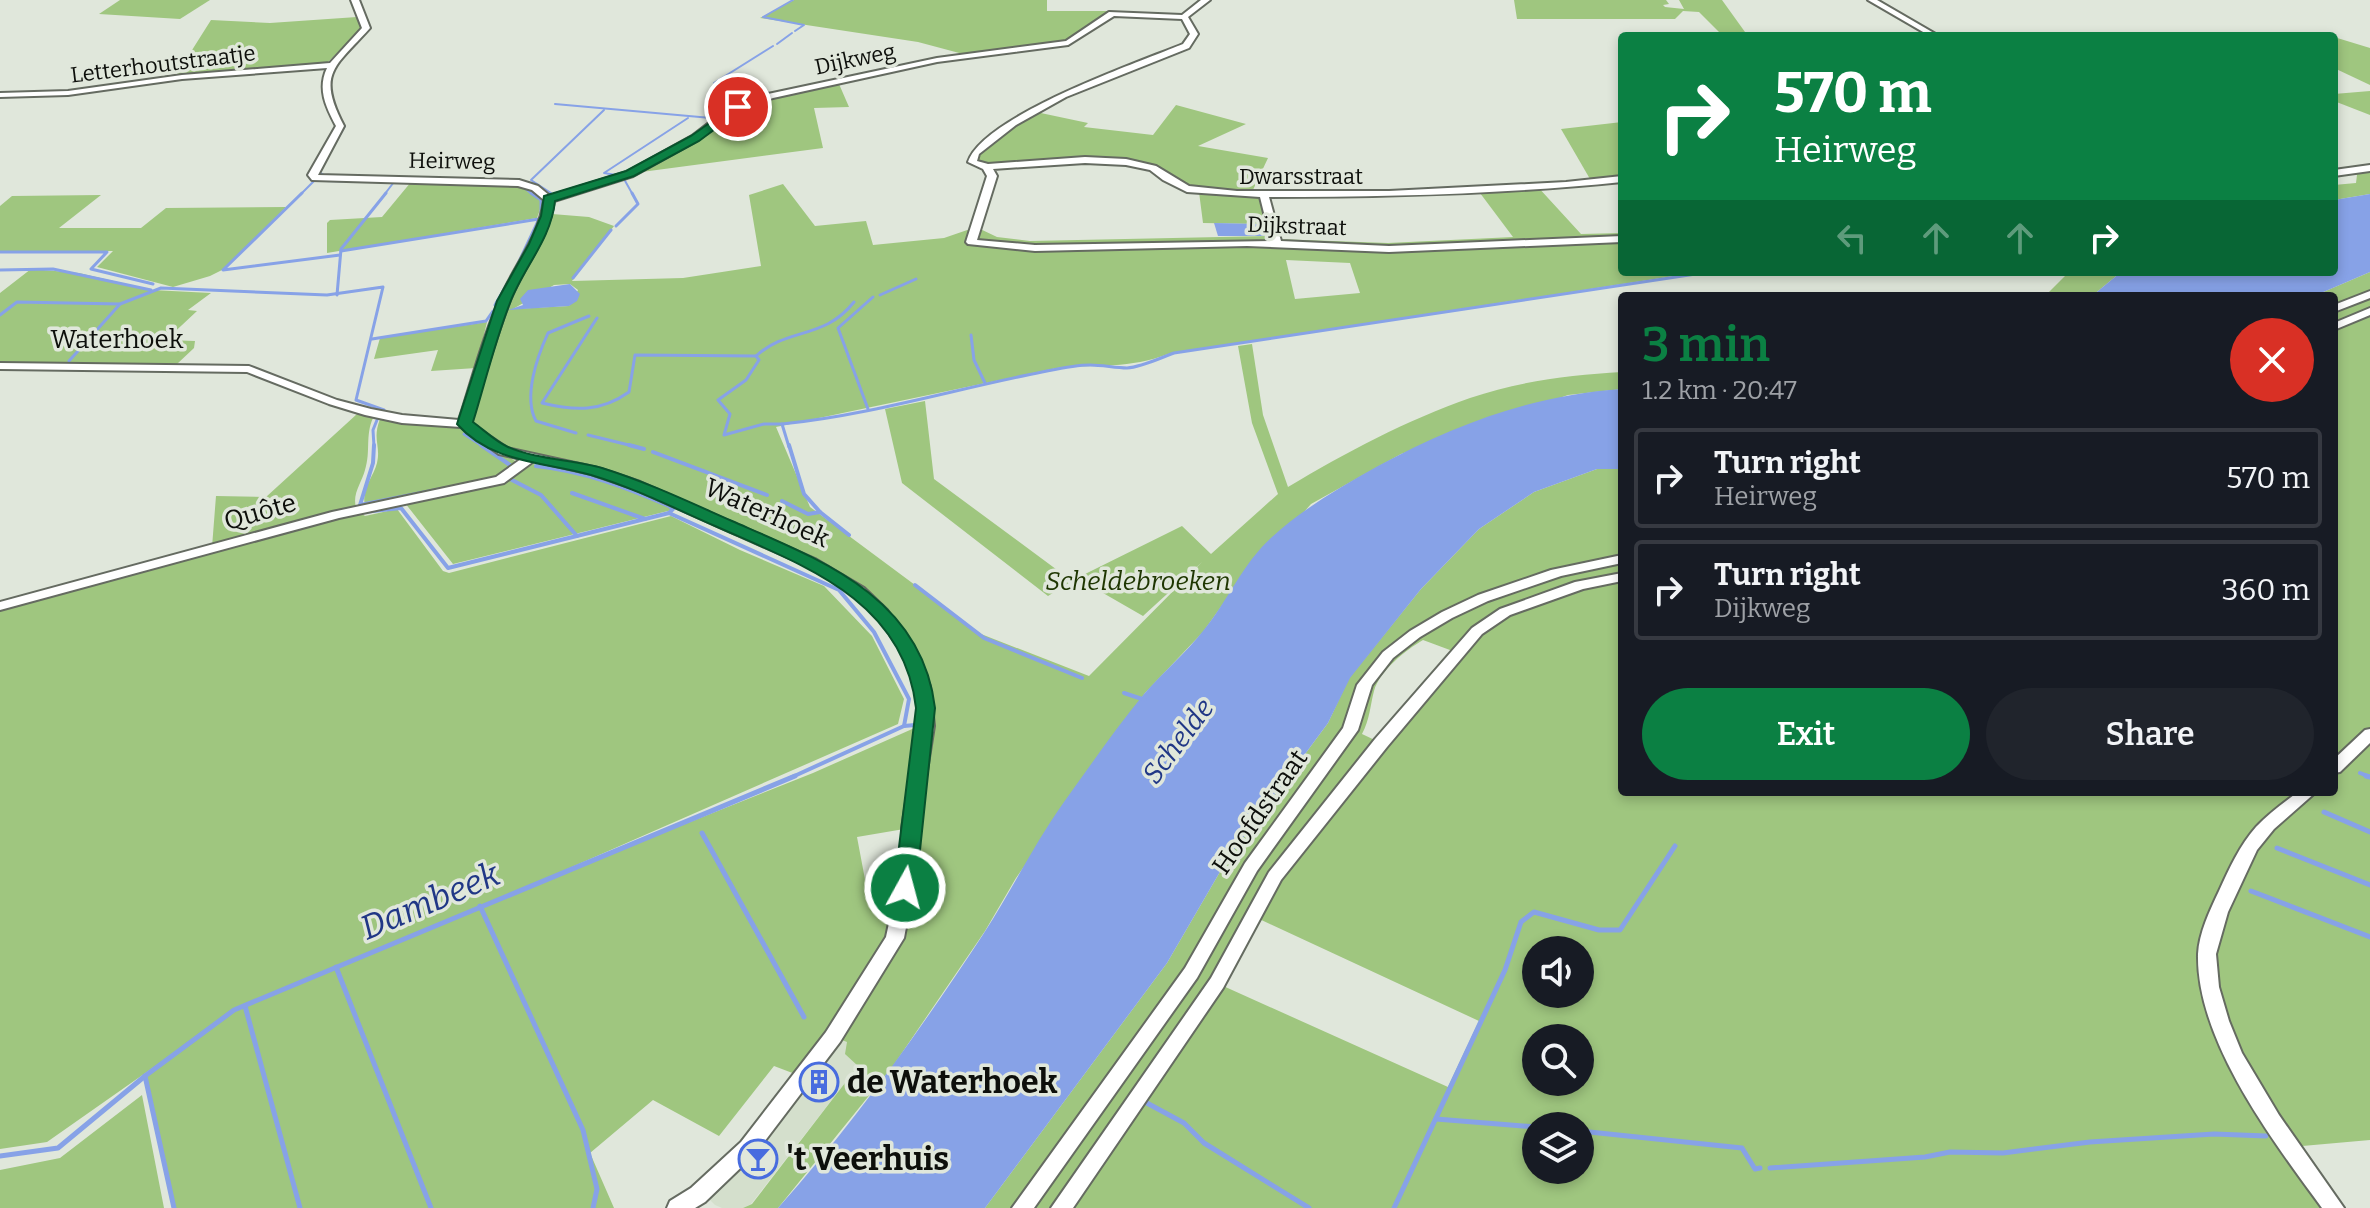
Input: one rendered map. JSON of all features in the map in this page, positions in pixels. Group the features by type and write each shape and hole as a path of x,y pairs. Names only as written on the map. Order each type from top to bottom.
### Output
{"street":[{"path":"329,65 366,28 355,0"},
{"path":"987,167 972,162 975,153 1029,114 1082,87 1186,46 1194,34 1184,17 1206,0"},
{"path":"1872,0 1928,32"},
{"name":"Dijkweg","path":"549,199 630,174 695,138 730,111 771,96 937,60 1068,43 1112,14 1184,17"},
{"name":"Letterhoutstraatje","path":"0,95 68,93 210,74 329,65"},
{"name":"Heirweg","path":"329,65 326,103 340,126 313,175 315,178 519,183 535,188 549,199"},
{"name":"Dwarsstraat","path":"987,167 1085,160 1126,162 1153,168 1187,189 1264,194 1389,194 1618,179"},
{"name":"Dijkstraat","path":"987,167 992,176 971,242 1035,248 1276,243 1389,249 1618,239"},
{"path":"2338,172 2370,168"},
{"path":"1264,194 1276,243"},
{"path":"464,424 504,301 535,244 547,216 549,199"},
{"path":"2338,307 2370,294"},
{"path":"2338,325 2370,311"},
{"name":"Waterhoek","path":"0,366 249,369 333,402 369,412 402,419 464,424 503,451 594,471 636,485 837,575 882,613 907,649 923,686 926,726 910,828 910,863 895,938 833,1037 748,1148 698,1195 677,1208"},
{"name":"Quôte","path":"0,606 337,515 500,480 529,459"},
{"name":"Hoofdstraat","path":"1022,1208 1191,973 1251,867 1350,730 1357,718 1365,682 1397,644 1486,598 1564,570 1618,560"},
{"name":"Hoofdstraat","path":"1061,1208 1217,983 1275,876 1381,743 1477,631 1505,612 1580,585 1618,578"},
{"path":"2338,764 2370,734"},
{"path":"2304,796 2258,837 2216,919 2206,953 2212,996 2232,1049 2257,1097 2334,1208"}],"shaded area":[{"path":"833,1037 848,1042 858,1066 751,1204 743,1208 715,1205 706,1196"}],"green space":[{"path":"120,0 210,0 180,19 99,14"},
{"path":"794,0 1047,0 1047,11 1124,11 1106,15 1071,40 1041,47 963,54 918,42 760,18"},
{"path":"1514,0 1666,0 1669,4 1663,5 1665,7 1684,9 1679,0 1722,0 1745,32 1719,32 1699,12 1683,11 1675,19 1517,19"},
{"path":"357,17 362,25 360,30 326,64 175,77 211,20 270,23"},
{"path":"2338,38 2370,48 2370,85 2338,70"},
{"path":"839,84 849,107 814,108 823,148 634,173 727,115 761,100"},
{"path":"2370,91 2370,115 2338,103 2338,94"},
{"path":"1176,105 1246,124 1198,146 1268,158 1252,192 1197,189 1170,178 1158,166 1130,161 985,165 975,161 977,155 1012,125 1036,112 1088,123 1084,127 1153,135"},
{"path":"1618,122 1618,176 1590,179 1561,129"},
{"path":"2370,168 2370,194 2338,199 2338,185 2356,183 2357,175 2350,171"},
{"path":"411,182 513,185 528,189 540,198 542,204 537,218 327,253 327,223 330,220 382,217"},
{"path":"783,184 815,226 866,221 873,245 944,238 976,227 997,237 1030,241 1268,236 1259,224 1203,223 1199,192 1264,194 1276,239 1388,243 1513,237 1477,189 1537,186 1581,234 1618,233 1618,276 1674,276 1168,354 1140,362 1057,368 776,427 810,507 981,634 1089,676 1202,562 1143,616 1077,578 1182,526 1211,554 1278,494 1252,423 1238,346 1252,344 1263,415 1288,487 1377,438 1470,398 1545,380 1618,372 1618,389 1568,395 1401,454 1311,504 1223,604 1203,632 1145,693 1016,878 985,931 893,1066 778,1208 743,1208 752,1204 858,1066 845,1054 847,1042 834,1037 803,1077 774,1066 719,1136 653,1100 590,1153 614,1208 174,1208 145,1076 181,1048 47,1142 0,1149 0,609 359,512 365,516 397,509 443,571 449,573 671,516 824,586 872,636 904,699 898,724 517,891 813,773 919,726 926,690 918,658 887,614 869,596 832,569 671,495 526,454 483,435 472,424 499,317 552,214 589,217 614,226 572,281 683,278 761,266 749,195","holes":["1286,260 1350,263 1360,293 1295,299","570,284 578,290 569,306 513,309 554,285","910,828 900,917 870,906 857,837"]},
{"path":"101,195 59,228 141,228 166,208 286,207 224,269 173,287 97,267 113,251 0,251 0,206 12,196"},
{"path":"31,269 79,273 152,290 211,293 188,310 197,311 166,340 195,341 194,348 177,364 0,363 0,293"},
{"path":"2370,272 2370,1140 2291,1147 2334,1208 985,1208 1167,963 1228,858 1328,723 1349,678 1421,589 1479,529 1534,492 1597,469 1618,469 1618,796 2338,796 2338,292 2323,292","holes":["1423,640 1458,653 1381,743 1362,734 1377,683 1394,661","1255,917 1479,1021 1448,1087 1221,985"]},
{"path":"2065,276 2116,276 2097,292 2049,292"},
{"path":"487,322 476,368 431,371 438,350 374,359 380,338"},
{"name":"Scheldebroeken","path":"925,401 934,479 1072,581 1048,596 902,483 885,409"},
{"path":"357,414 373,418 367,463 355,497 356,507 212,547 216,496 266,497"},
{"path":"380,419 457,427 517,462 496,479 365,506 366,489 377,463"},
{"path":"533,464 596,477 671,505 672,510 453,564 405,503 507,481"},
{"path":"142,1095 164,1208 0,1208 0,1170 60,1158"}],"water":[{"path":"2370,194 2370,272 2323,292 2097,292 2116,276 2338,276 2338,199"},
{"path":"1214,223 1259,224 1268,236 1218,236"},
{"path":"570,284 580,294 577,301 569,306 508,310 523,305 520,299 528,290"},
{"name":"Schelde","path":"1618,389 1618,469 1597,469 1534,492 1479,529 1421,589 1350,678 1328,723 1228,858 1167,963 985,1208 778,1208 860,1109 911,1040 984,933 1053,818 1113,734 1144,694 1203,631 1261,548 1297,517 1336,490 1407,451 1496,414 1589,392"}],"waterway":[{"path":"793,0 763,17 804,25 795,31"},
{"path":"777,44 792,33"},
{"path":"769,93 714,83 773,46"},
{"path":"724,110 763,95"},
{"path":"555,104 711,118 720,112"},
{"path":"551,193 531,180 604,110"},
{"path":"616,175 604,173 688,118"},
{"path":"326,176 319,172 345,126"},
{"path":"624,179 633,195"},
{"path":"302,193 314,181"},
{"path":"325,181 391,182"},
{"path":"384,195 394,182"},
{"path":"523,187 533,195"},
{"path":"302,193 223,270 340,255"},
{"path":"337,294 341,249 386,193"},
{"path":"531,193 541,200 541,215"},
{"path":"616,226 638,204 632,193"},
{"path":"341,251 539,219 515,270"},
{"path":"573,278 611,230"},
{"path":"0,252 107,252 91,269 153,284"},
{"path":"0,270 53,269 151,290"},
{"path":"782,424 880,408 1066,367 1133,367 1174,353 1683,276"},
{"path":"880,295 916,279"},
{"path":"495,305 507,284"},
{"path":"337,294 383,287 356,400 384,410"},
{"path":"120,304 161,288 337,294"},
{"path":"868,409 838,328 873,297"},
{"path":"0,315 17,302 120,304"},
{"path":"756,356 781,341 831,322 854,302"},
{"path":"69,361 120,304"},
{"path":"372,339 486,321 493,311"},
{"path":"576,433 536,421 532,411 531,389 548,333 589,316"},
{"path":"597,318 542,403 587,408 619,399 629,392 635,355 756,356"},
{"path":"971,335 974,360 985,383"},
{"path":"756,356 759,360 746,380 718,400 730,414 724,435 764,424 782,424"},
{"path":"374,446 373,430 377,420"},
{"path":"782,424 789,447"},
{"path":"464,434 482,446"},
{"path":"588,435 631,446"},
{"path":"789,445 804,494 820,512"},
{"path":"374,446 373,463 360,505 447,488"},
{"path":"482,446 510,465 509,471"},
{"path":"631,446 637,447"},
{"path":"631,446 644,449"},
{"path":"653,452 767,495"},
{"path":"536,466 620,486 669,506 673,509 669,513"},
{"path":"512,480 541,495 577,536"},
{"path":"572,493 645,519"},
{"path":"782,501 808,514 820,512"},
{"path":"363,512 401,508 448,568 577,536"},
{"path":"820,512 849,535"},
{"path":"645,519 669,513"},
{"path":"669,513 839,590 874,632 909,699 904,726"},
{"path":"577,536 645,519"},
{"path":"915,585 984,638 1082,678"},
{"path":"1124,693 1145,700"},
{"path":"904,726 915,725"},
{"name":"Dambeek","path":"790,778 904,726"},
{"path":"2360,773 2370,777 2366,776"},
{"name":"Dambeek","path":"481,907 795,776"},
{"path":"2324,812 2370,832"},
{"path":"702,833 804,1017"},
{"path":"1394,1208 1505,970 1521,922 1534,912 1599,930 1620,930 1675,846"},
{"path":"2277,848 2370,885"},
{"path":"2251,891 2370,937"},
{"name":"Dambeek","path":"336,967 481,907"},
{"path":"481,907 583,1130 597,1189 593,1208"},
{"name":"Dambeek","path":"145,1076 234,1010 336,967"},
{"path":"336,967 431,1208"},
{"path":"245,1006 300,1208"},
{"name":"Dambeek","path":"0,1156 58,1148 145,1076"},
{"path":"145,1076 174,1208"},
{"path":"1145,1102 1184,1123 1204,1143 1309,1208"},
{"path":"1436,1119 1522,1126"},
{"path":"1594,1132 1742,1148 1755,1169 1760,1168"},
{"path":"1770,1168 1925,1157 1950,1152 2003,1153 2090,1142 2214,1134 2266,1136"}],"place":[{"name":"de Waterhoek","path":"819,1082"},
{"name":"'t Veerhuis","path":"758,1159"}],"route":[{"path":"738,107 695,138 630,174 549,199 547,216 535,244 504,301 464,424 503,451 594,471 636,485 810,562 837,575 882,613 907,649 923,686 926,708 905,888"}]}
